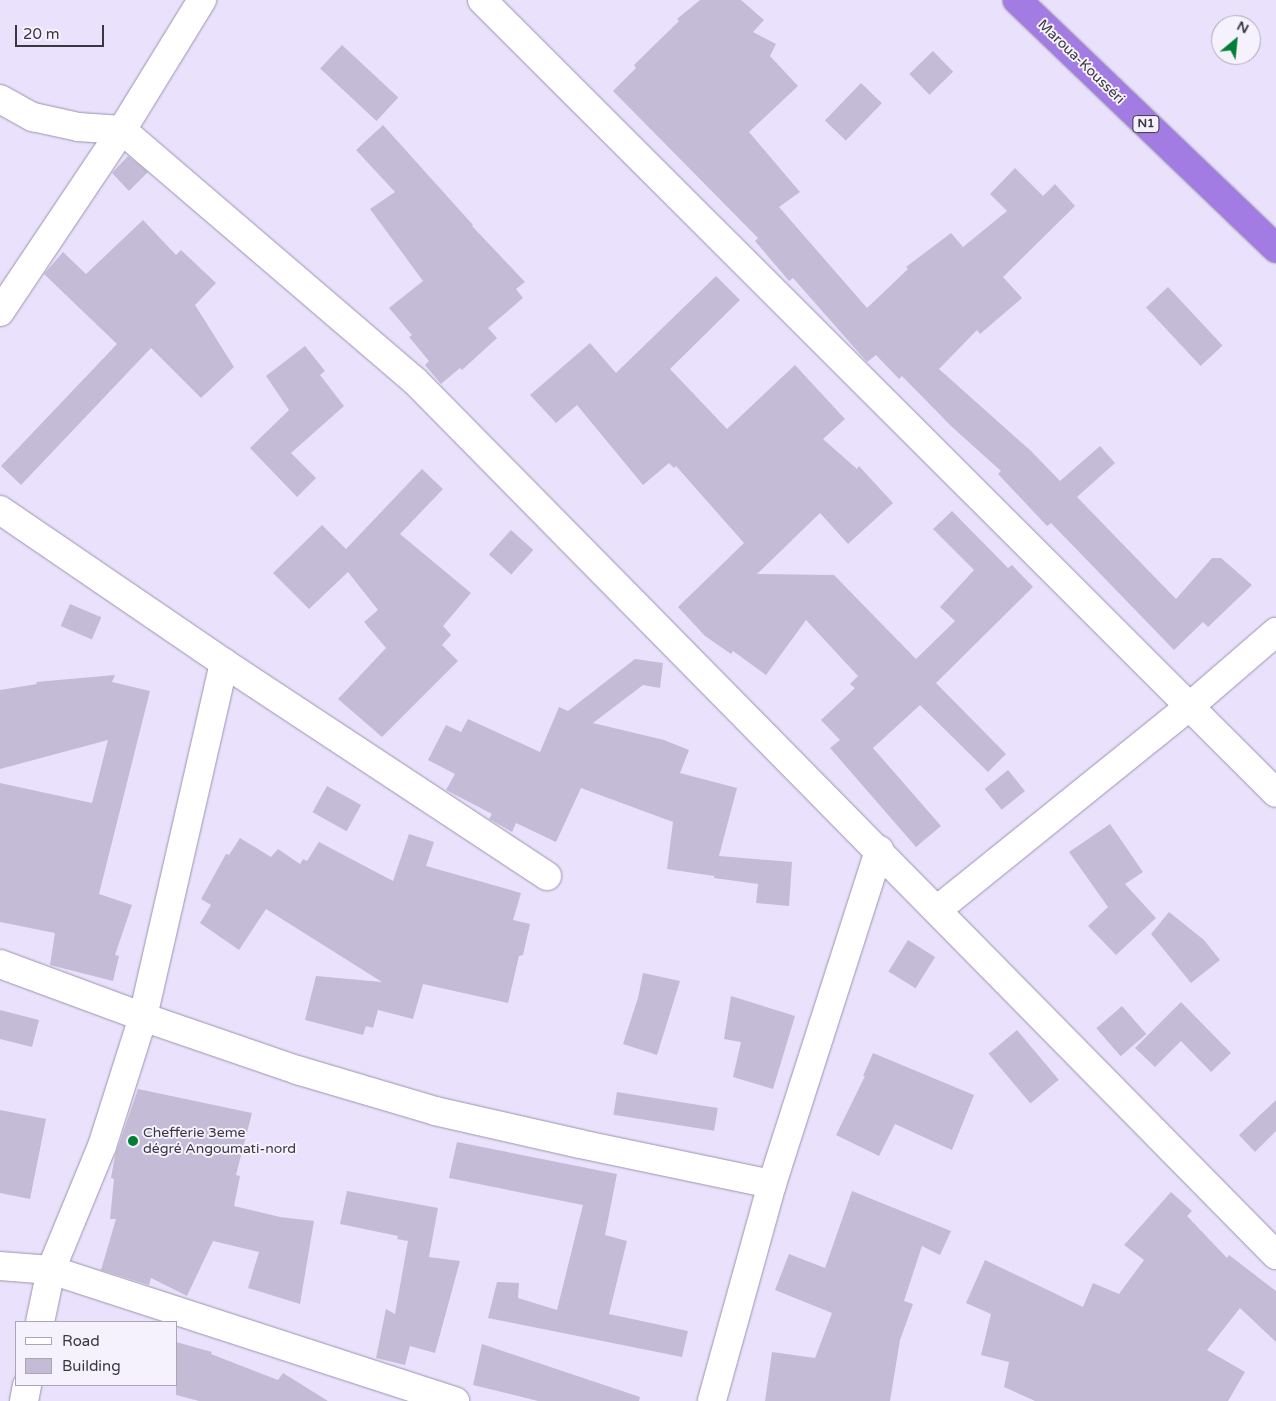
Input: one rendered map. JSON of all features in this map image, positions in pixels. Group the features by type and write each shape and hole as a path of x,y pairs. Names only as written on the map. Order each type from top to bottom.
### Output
{"highway":[{"name":"Maroua-Kousséri","path":"1016,0 1276,248"}],"street":[{"path":"0,312 122,130 202,0"},
{"path":"482,0 1276,793"},
{"path":"0,99 33,117 78,126 122,130 415,381 1276,1255"},
{"path":"0,510 224,663 547,876"},
{"path":"937,910 1189,708 1276,632"},
{"path":"40,1321 51,1270 102,1146 143,1017 224,663"},
{"path":"712,1401 772,1184 878,850"},
{"path":"0,964 143,1017 297,1070 434,1111 772,1184"},
{"path":"0,1266 51,1270 455,1401"},
{"path":"24,1401 27,1386"}],"building":[{"path":"700,0 741,0 764,20 753,32 776,44 770,56 798,86 749,132 800,192 779,207 867,308 908,269 906,267 951,233 963,247 1007,211 990,194 1015,168 1043,196 1055,184 1075,206 1003,277 1022,298 980,334 977,330 939,369 1031,451 1060,481 1100,446 1115,463 1077,497 1176,599 1212,558 1221,558 1252,585 1208,627 1203,622 1174,650 1051,523 1047,526 998,474 1001,471 951,426 902,376 899,379 876,355 867,362 793,278 789,281 755,241 758,238 613,91 636,68 634,65 679,21 677,19"},
{"path":"342,45 398,98 376,121 320,68"},
{"path":"933,51 953,72 929,95 909,74"},
{"path":"861,83 882,103 846,141 825,120"},
{"path":"383,125 472,226 525,282 516,289 523,298 488,328 497,338 462,370 460,368 441,384 425,365 429,361 409,337 412,335 389,308 423,281 370,209 395,192 356,150"},
{"path":"128,156 148,172 129,191 112,173"},
{"path":"143,220 176,255 181,250 216,283 195,305 234,367 201,398 151,348 21,485 1,466 117,344 44,274 63,252 86,274"},
{"path":"716,276 740,300 670,369 727,429 795,365 845,419 823,439 857,469 859,466 893,503 848,544 820,513 757,574 834,575 916,659 955,621 940,607 974,570 933,529 952,511 1008,568 1012,565 1033,587 936,683 1006,754 988,772 920,705 873,748 941,826 916,847 830,748 840,740 821,720 855,688 850,684 858,676 806,620 766,675 733,651 731,654 705,636 678,607 744,543 676,466 674,468 669,463 643,485 577,405 556,423 530,395 590,343 616,373"},
{"path":"1168,287 1223,346 1201,366 1146,307"},
{"path":"305,346 325,371 320,375 344,406 291,453 316,478 297,497 250,448 289,410 266,376"},
{"path":"422,469 443,489 400,534 471,593 443,626 451,635 442,645 458,661 382,737 338,699 386,648 364,622 378,610 348,572 309,609 273,573 322,525 346,549"},
{"path":"511,530 533,550 511,575 489,555"},
{"path":"70,604 101,617 92,639 61,626"},
{"path":"635,659 663,663 660,688 643,685 593,723 664,740 689,750 680,773 737,788 719,856 792,862 789,906 756,903 758,884 714,878 715,870 714,876 667,869 673,822 581,788 556,842 516,823 512,832 489,819 492,814 446,790 455,774 428,760 446,725 461,732 468,719 540,752 559,707 568,711"},
{"path":"115,675 112,682 150,691 99,894 132,905 115,955 119,956 113,981 50,965 55,933 0,922 0,783 92,803 108,740 0,769 0,690 37,684 36,682"},
{"path":"1008,770 1025,791 1002,810 985,789"},
{"path":"327,786 361,805 347,831 312,812"},
{"path":"1110,824 1143,872 1125,884 1156,918 1116,955 1088,926 1108,907 1069,852"},
{"path":"409,834 434,842 426,866 521,893 513,920 530,924 523,955 519,956 508,1003 423,984 413,1019 378,1010 373,1028 366,1026 363,1035 305,1020 316,976 382,982 266,909 239,950 200,923 211,905 201,899 226,854 229,855 240,838 271,857 278,849 300,864 303,859 307,861 319,842 393,881"},
{"path":"1169,912 1204,940 1220,960 1191,983 1151,934"},
{"path":"908,940 935,957 916,988 888,971"},
{"path":"643,973 680,981 657,1055 623,1044 638,998"},
{"path":"731,996 795,1016 773,1089 733,1077 741,1042 724,1039"},
{"path":"1181,1002 1231,1053 1211,1072 1181,1041 1155,1067 1135,1048"},
{"path":"1122,1006 1146,1034 1121,1056 1096,1028"},
{"path":"0,1010 39,1020 32,1047 0,1039"},
{"path":"1017,1030 1059,1080 1030,1104 989,1054"},
{"path":"873,1053 974,1095 952,1150 895,1124 879,1156 836,1135 865,1076 863,1076"},
{"path":"138,1089 252,1113 236,1175 240,1176 234,1206 280,1217 314,1221 300,1304 248,1288 259,1252 213,1241 187,1296 151,1278 149,1285 101,1270 116,1219 110,1219 114,1179 111,1178 115,1156"},
{"path":"617,1092 718,1108 714,1131 613,1115"},
{"path":"1276,1100 1276,1131 1255,1152 1239,1135"},
{"path":"0,1110 46,1119 30,1199 0,1193"},
{"path":"457,1142 617,1174 605,1235 627,1241 609,1314 688,1331 682,1357 488,1318 497,1282 519,1283 518,1298 557,1310 583,1205 449,1178"},
{"path":"347,1191 438,1208 429,1257 460,1261 435,1353 410,1346 405,1365 376,1358 386,1309 395,1314 408,1241 397,1239 398,1236 340,1224"},
{"path":"852,1191 951,1231 940,1255 922,1246 904,1301 913,1304 900,1340 890,1401 765,1401 772,1352 815,1358 832,1313 775,1290 789,1254 825,1268"},
{"path":"1171,1192 1192,1211 1187,1216 1227,1258 1229,1255 1276,1291 1276,1342 1240,1308 1207,1350 1245,1372 1228,1401 1035,1401 1004,1387 1009,1362 981,1355 991,1314 966,1303 985,1260 1083,1307 1093,1283 1119,1294 1144,1260 1124,1245"},
{"path":"178,1343 212,1352 211,1354 278,1380 283,1373 328,1401 199,1401 176,1395 176,1386 178,1386"},
{"path":"482,1344 640,1397 639,1401 538,1401 473,1385"}],"place":[{"name":"Chefferie 3eme dégré Angoumati-nord","path":"133,1141"}]}
